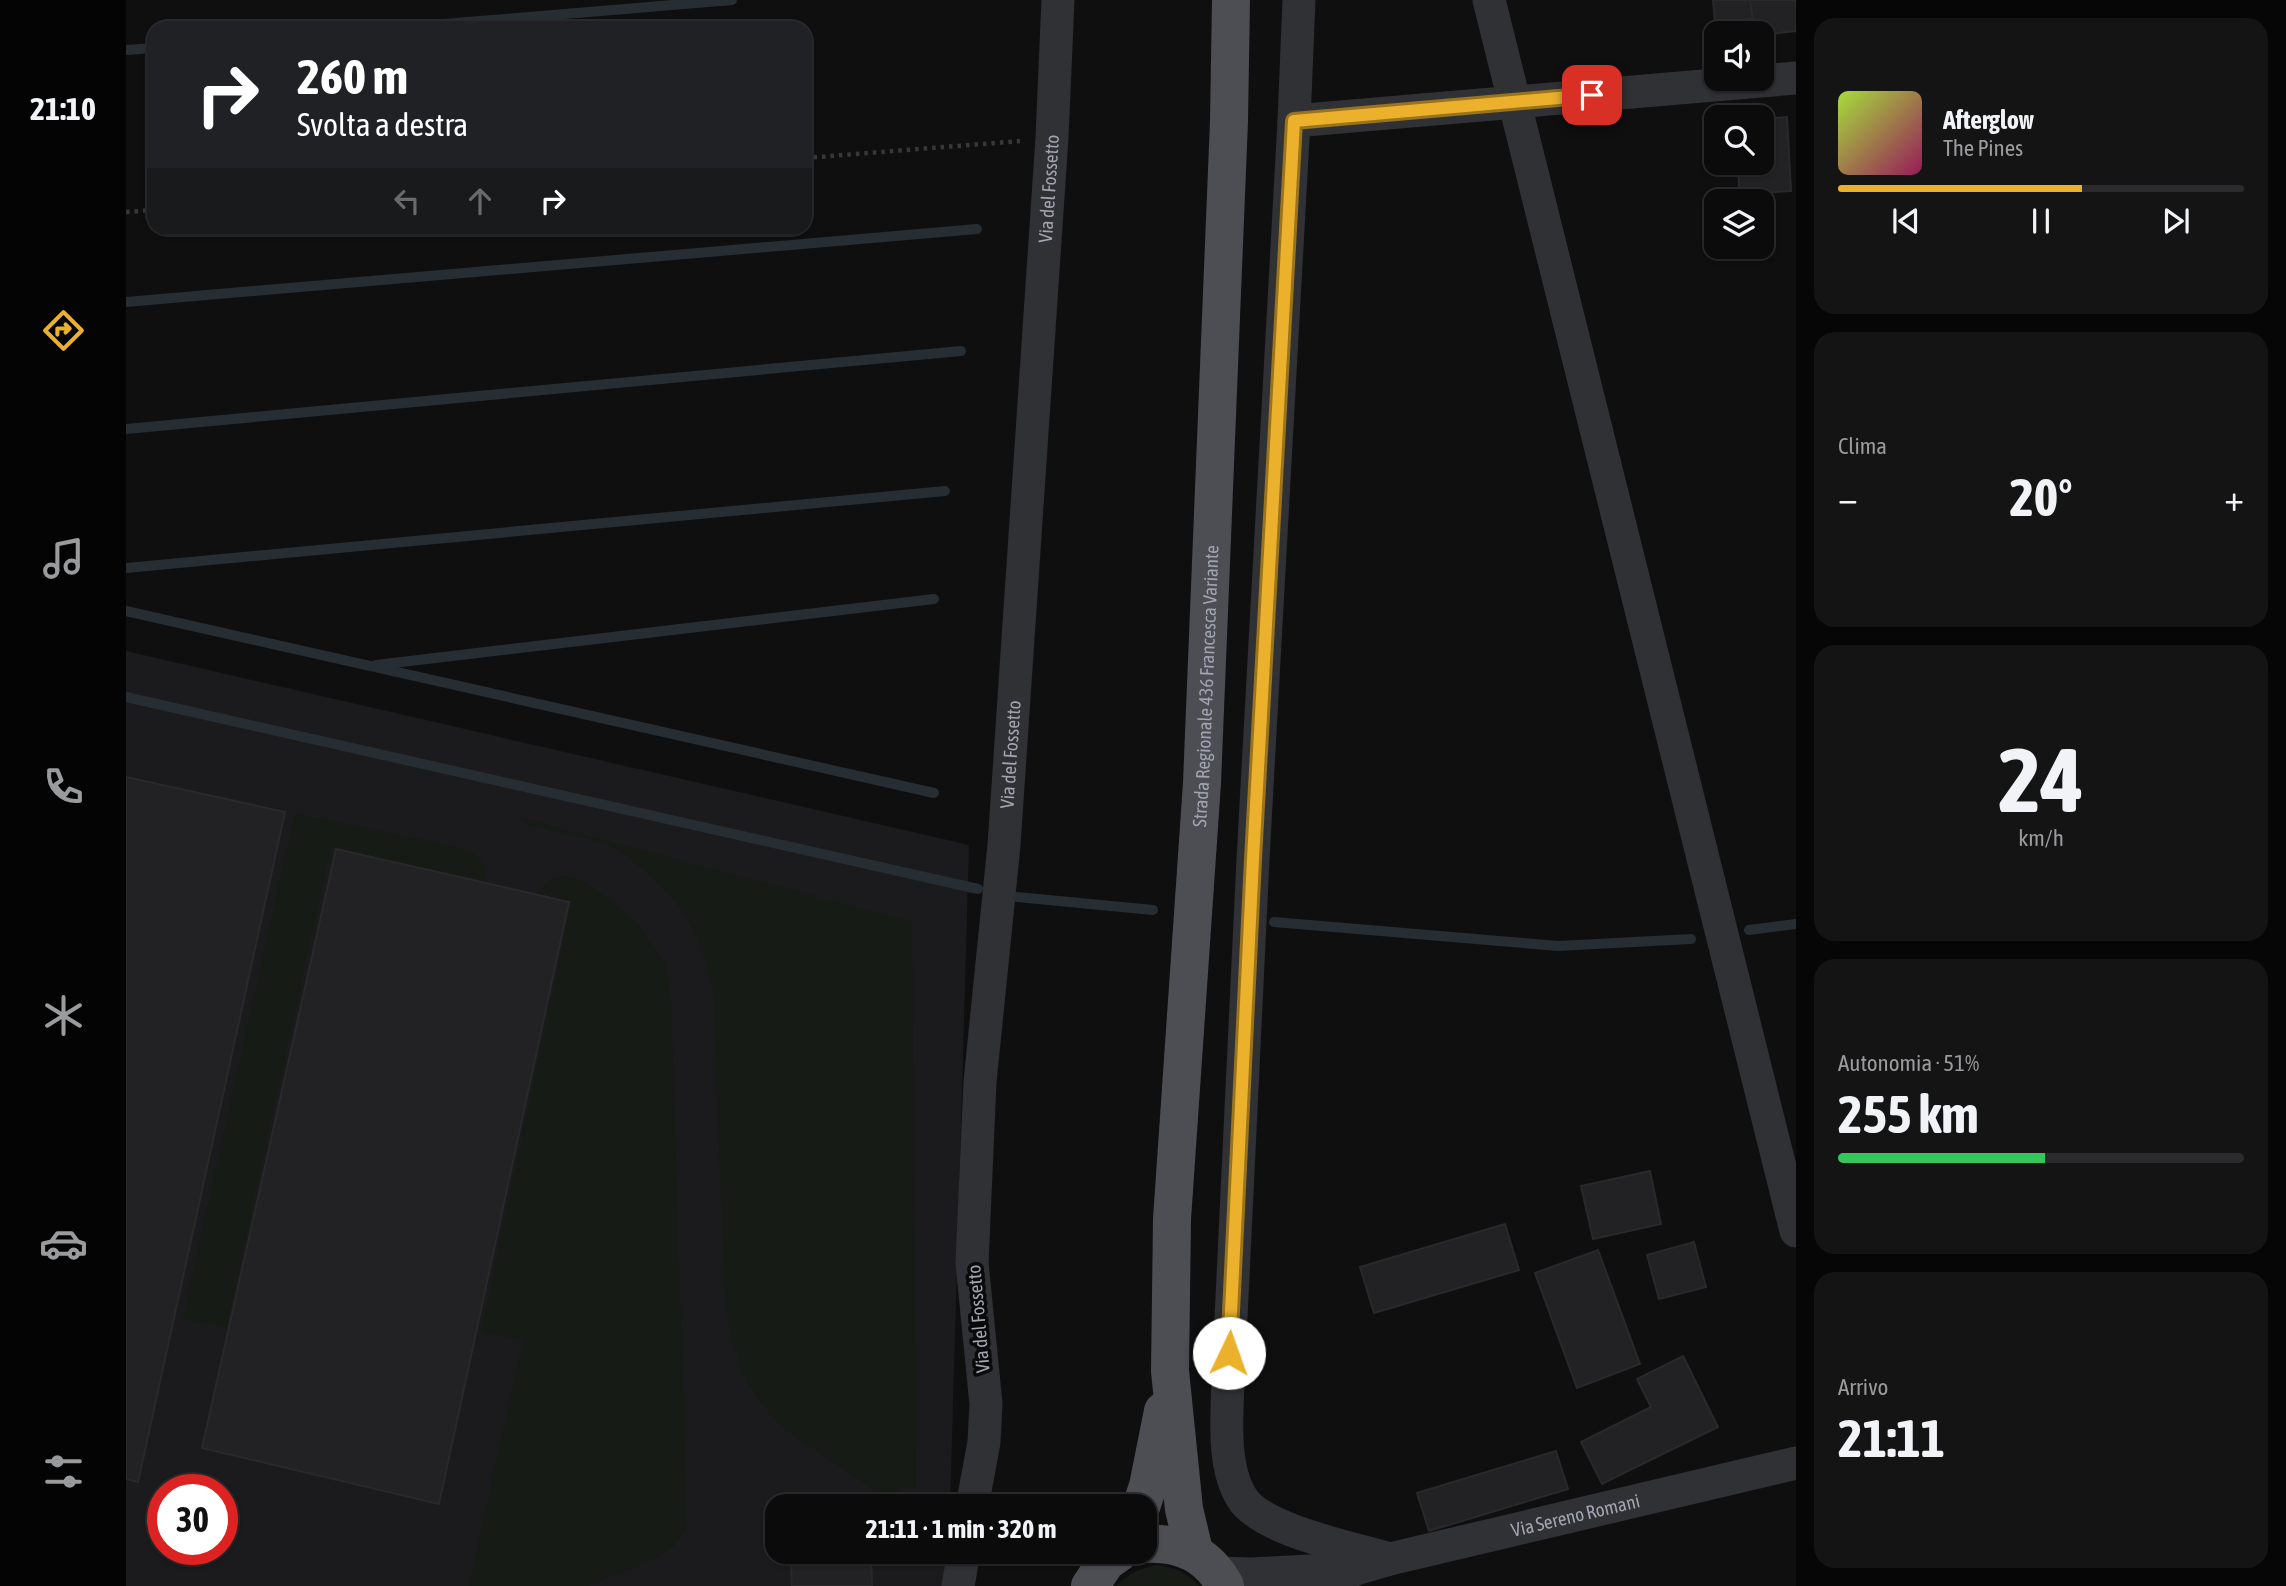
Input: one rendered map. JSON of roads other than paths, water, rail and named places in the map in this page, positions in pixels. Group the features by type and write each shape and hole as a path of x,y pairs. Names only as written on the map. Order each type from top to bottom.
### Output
{"main road":[{"name":"Strada Regionale 436 Francesca Variante","path":"1170,1371 1172,1219 1202,783 1229,121 1231,0"},
{"path":"1145,1494 1170,1371"},
{"path":"1170,1371 1184,1509 1212,1570"},
{"path":"1157,1544 1170,1543 1212,1570"},
{"path":"1090,1586 1105,1564"}],"street":[{"name":"Via del Fossetto","path":"974,1494 984,1442 986,1404 972,1263 979,1109 1004,831 1052,138 1058,0"},
{"path":"1299,0 1252,873 1227,1443 1232,1474 1241,1497 1253,1512 1280,1526 1390,1559"},
{"path":"1489,0 1796,1231"},
{"path":"1294,121 1796,78"},
{"name":"Via Sereno Romani","path":"1356,1569 1796,1463"},
{"path":"958,1586 962,1564"},
{"path":"1212,1570 1251,1574 1356,1569"},
{"path":"1322,1586 1356,1569"}],"waterway":[{"path":"480,21 732,0"},
{"path":"126,50 147,48"},
{"path":"126,302 977,229"},
{"path":"126,429 961,351"},
{"path":"126,568 945,491"},
{"path":"376,665 934,599"},
{"path":"126,611 934,793"},
{"path":"126,697 978,889"},
{"path":"1017,897 1153,910"},
{"path":"1274,922 1558,946 1691,939"},
{"path":"1749,930 1796,924"}]}
